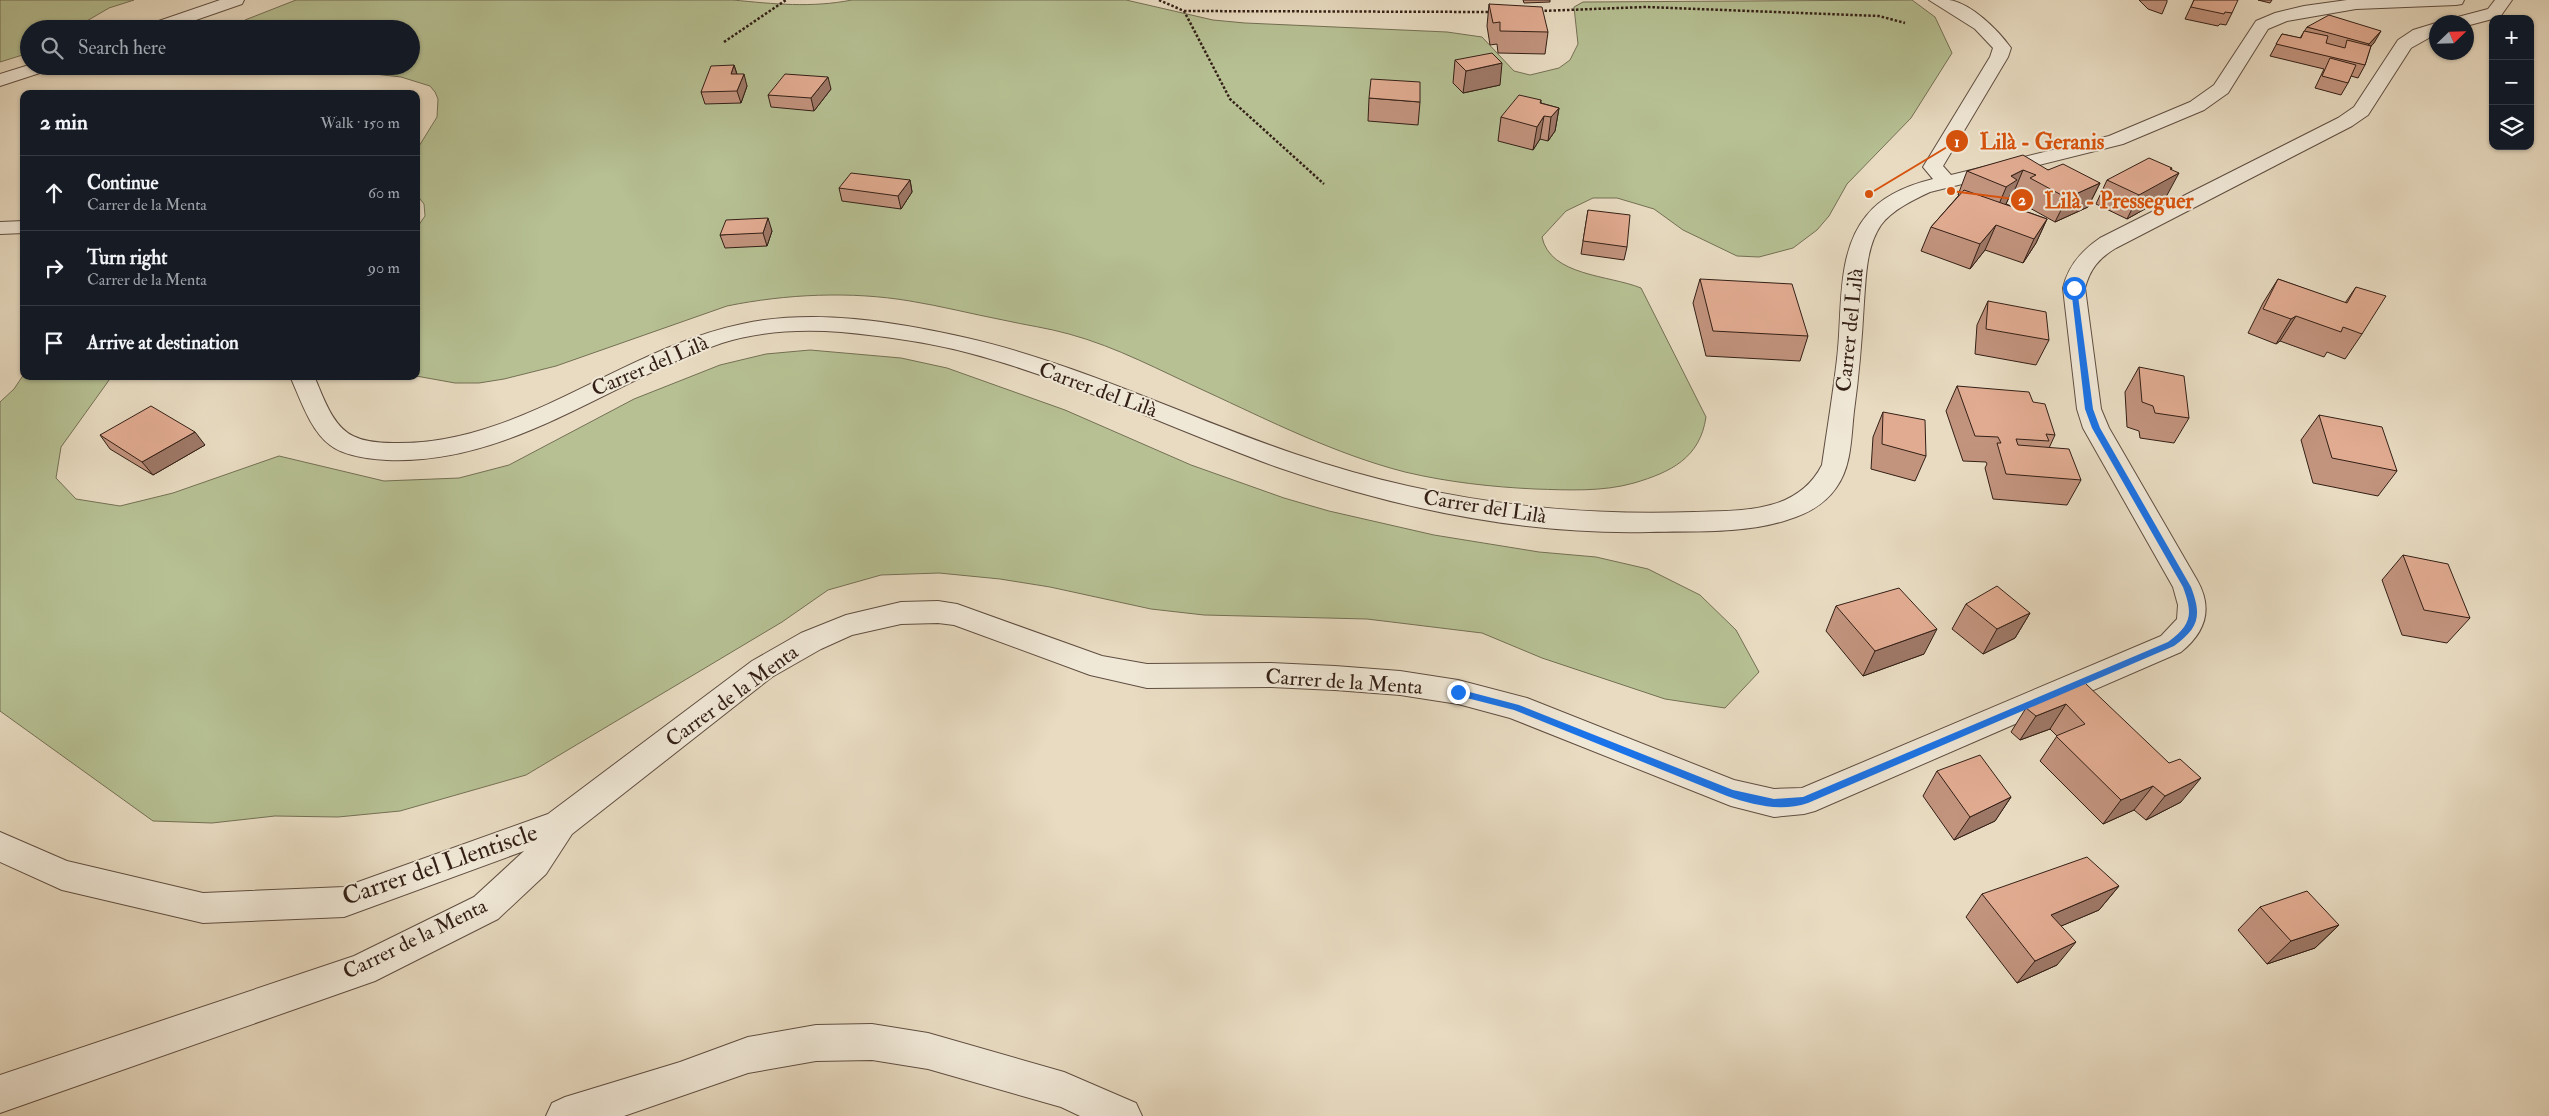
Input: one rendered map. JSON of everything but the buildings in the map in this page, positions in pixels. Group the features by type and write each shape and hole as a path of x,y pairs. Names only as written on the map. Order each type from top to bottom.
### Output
{"street":[{"path":"179,20 236,0"},
{"path":"1937,0 1978,22 1988,30 2002,48 1999,57 1933,167 1946,181"},
{"name":"Carrer del Lilà","path":"304,380 328,427 338,440 370,449 418,452 452,448 508,430 686,346 759,327 796,323 832,323 965,345 1078,381 1288,461 1395,492 1527,516 1625,523 1756,519 1784,512 1808,502 1825,487 1832,476 1849,358 1856,262 1867,231 1887,206 1904,196 1946,181 2116,140 2197,106 2221,89 2262,25 2272,19 2317,8 2456,0"},
{"path":"2474,18 2494,13 2504,0"},
{"name":"Carrer de la Menta","path":"0,1094 363,968 486,908 534,864 560,824 762,669 786,654 846,626 882,616 919,612 957,615 1100,667 1131,674 1147,676 1270,675 1335,678 1400,683 1458,692 1516,707 1752,800 1774,803 1804,801 2171,644 2186,633 2193,620 2193,604 2187,587 2107,449 2089,409 2074,288 2076,276 2093,253 2108,243 2344,122 2361,111 2404,44 2419,34 2429,30"},
{"path":"0,80 20,74"},
{"path":"0,228 20,227"},
{"name":"Carrer del Llentiscle","path":"0,846 62,875 203,908 344,902 560,824"},
{"path":"565,1116 680,1080 748,1055 816,1043 872,1042 928,1051 1064,1090 1123,1116"}],"path":[{"path":"724,42 786,0"},
{"path":"1159,0 1184,11 1494,12"},
{"path":"1532,11 1646,7 1879,16 1907,23"},
{"path":"1184,11 1230,99 1324,184"}],"green space":[{"path":"0,0 134,0 109,8 88,20 20,20 20,56 0,62"},
{"path":"296,0 733,0 807,5 852,0 1126,0 1213,20 1447,32 1482,37 1514,71 1530,75 1559,68 1570,60 1578,44 1574,7 1583,2 1912,0 1935,17 1952,53 1911,118 1847,184 1829,216 1817,230 1793,248 1759,257 1737,256 1683,230 1654,209 1617,198 1593,198 1566,211 1542,237 1547,250 1556,260 1568,267 1641,288 1706,417 1703,431 1697,443 1682,461 1671,468 1634,483 1610,488 1585,490 1502,487 1421,476 1379,465 1303,436 1138,360 1087,339 1045,328 933,305 888,298 818,295 749,302 727,306 556,366 504,379 479,383 455,383 420,377 420,223 425,216 424,204 420,199 420,145 437,117 438,99 430,86 401,77 383,75 420,75 420,20 245,20"},
{"path":"810,350 901,358 947,368 1065,410 1191,465 1284,498 1329,511 1434,535 1539,552 1596,557 1648,569 1700,595 1736,630 1759,672 1725,708 1665,699 1542,658 1482,633 1367,619 1204,615 1151,609 1050,587 1000,579 939,573 881,575 828,590 782,622 526,775 400,811 338,817 275,816 212,823 153,821 0,711 0,402 14,389 20,380 109,380 61,447 56,478 76,499 120,506 173,493 279,456 384,481 459,478 509,465 634,399 720,365 766,354"}],"place":[{"name":"Lilà - Presseguer","path":"1951,191"},
{"name":"Lilà - Geranis","path":"1869,194"}],"route":[{"path":"1458,692 1516,707 1752,800 1774,803 1804,801 2171,644 2186,633 2193,620 2193,604 2187,587 2096,428 2089,409 2074,288"}]}
